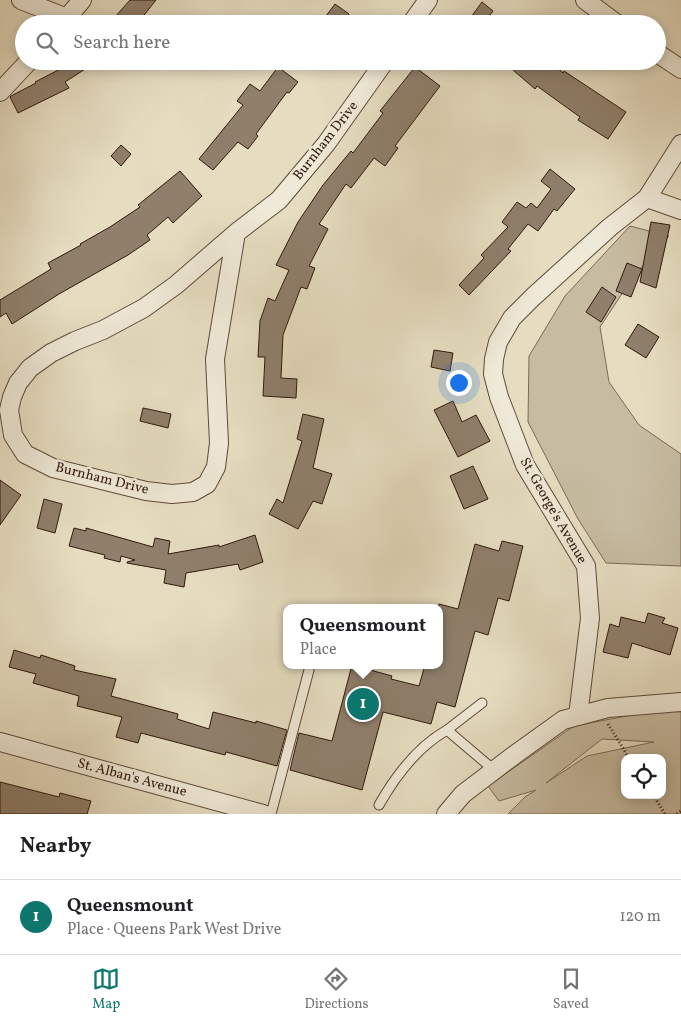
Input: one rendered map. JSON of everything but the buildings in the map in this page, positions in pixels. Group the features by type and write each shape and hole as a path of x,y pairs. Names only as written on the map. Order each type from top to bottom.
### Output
{"street":[{"path":"21,0 52,15"},
{"path":"70,15 82,0"},
{"path":"417,15 428,0"},
{"path":"585,0 605,15"},
{"path":"666,60 681,69"},
{"path":"0,92 21,70"},
{"name":"Burnham Drive","path":"236,233 215,359 219,443 216,467 207,484 193,492 172,494 146,491 53,468 25,454 13,435 6,428 12,397 18,383 30,368 51,353 103,330 144,308 176,285 236,233 280,200 326,144 379,70"},
{"name":"St. George's Avenue","path":"578,716 590,618 586,566 524,465 499,397 494,374 494,359 498,342 512,318 533,296 610,227 647,198 681,144"},
{"path":"647,198 681,210"},
{"path":"446,814 463,794 563,720 608,708 681,702"},
{"name":"St. Alban's Avenue","path":"0,742 263,814"}],"lane":[{"path":"271,814 309,670"},
{"path":"379,805 392,783 410,761 434,737 447,730 482,703"},
{"path":"447,730 494,770"}],"path":[{"path":"599,711 626,754"},
{"path":"656,799 665,814"},
{"path":"677,814 681,811"}],"shaded area":[{"path":"630,226 669,236 633,277 600,327 609,382 639,425 681,454 681,566 606,563 578,519 528,422 529,356 565,296"},
{"path":"658,710 681,712 681,814 508,814 525,797 536,790 499,801 488,786 574,726","holes":["602,739 654,742 587,756 546,783"]}],"place":[{"name":"Queensmount","path":"363,704"}]}
